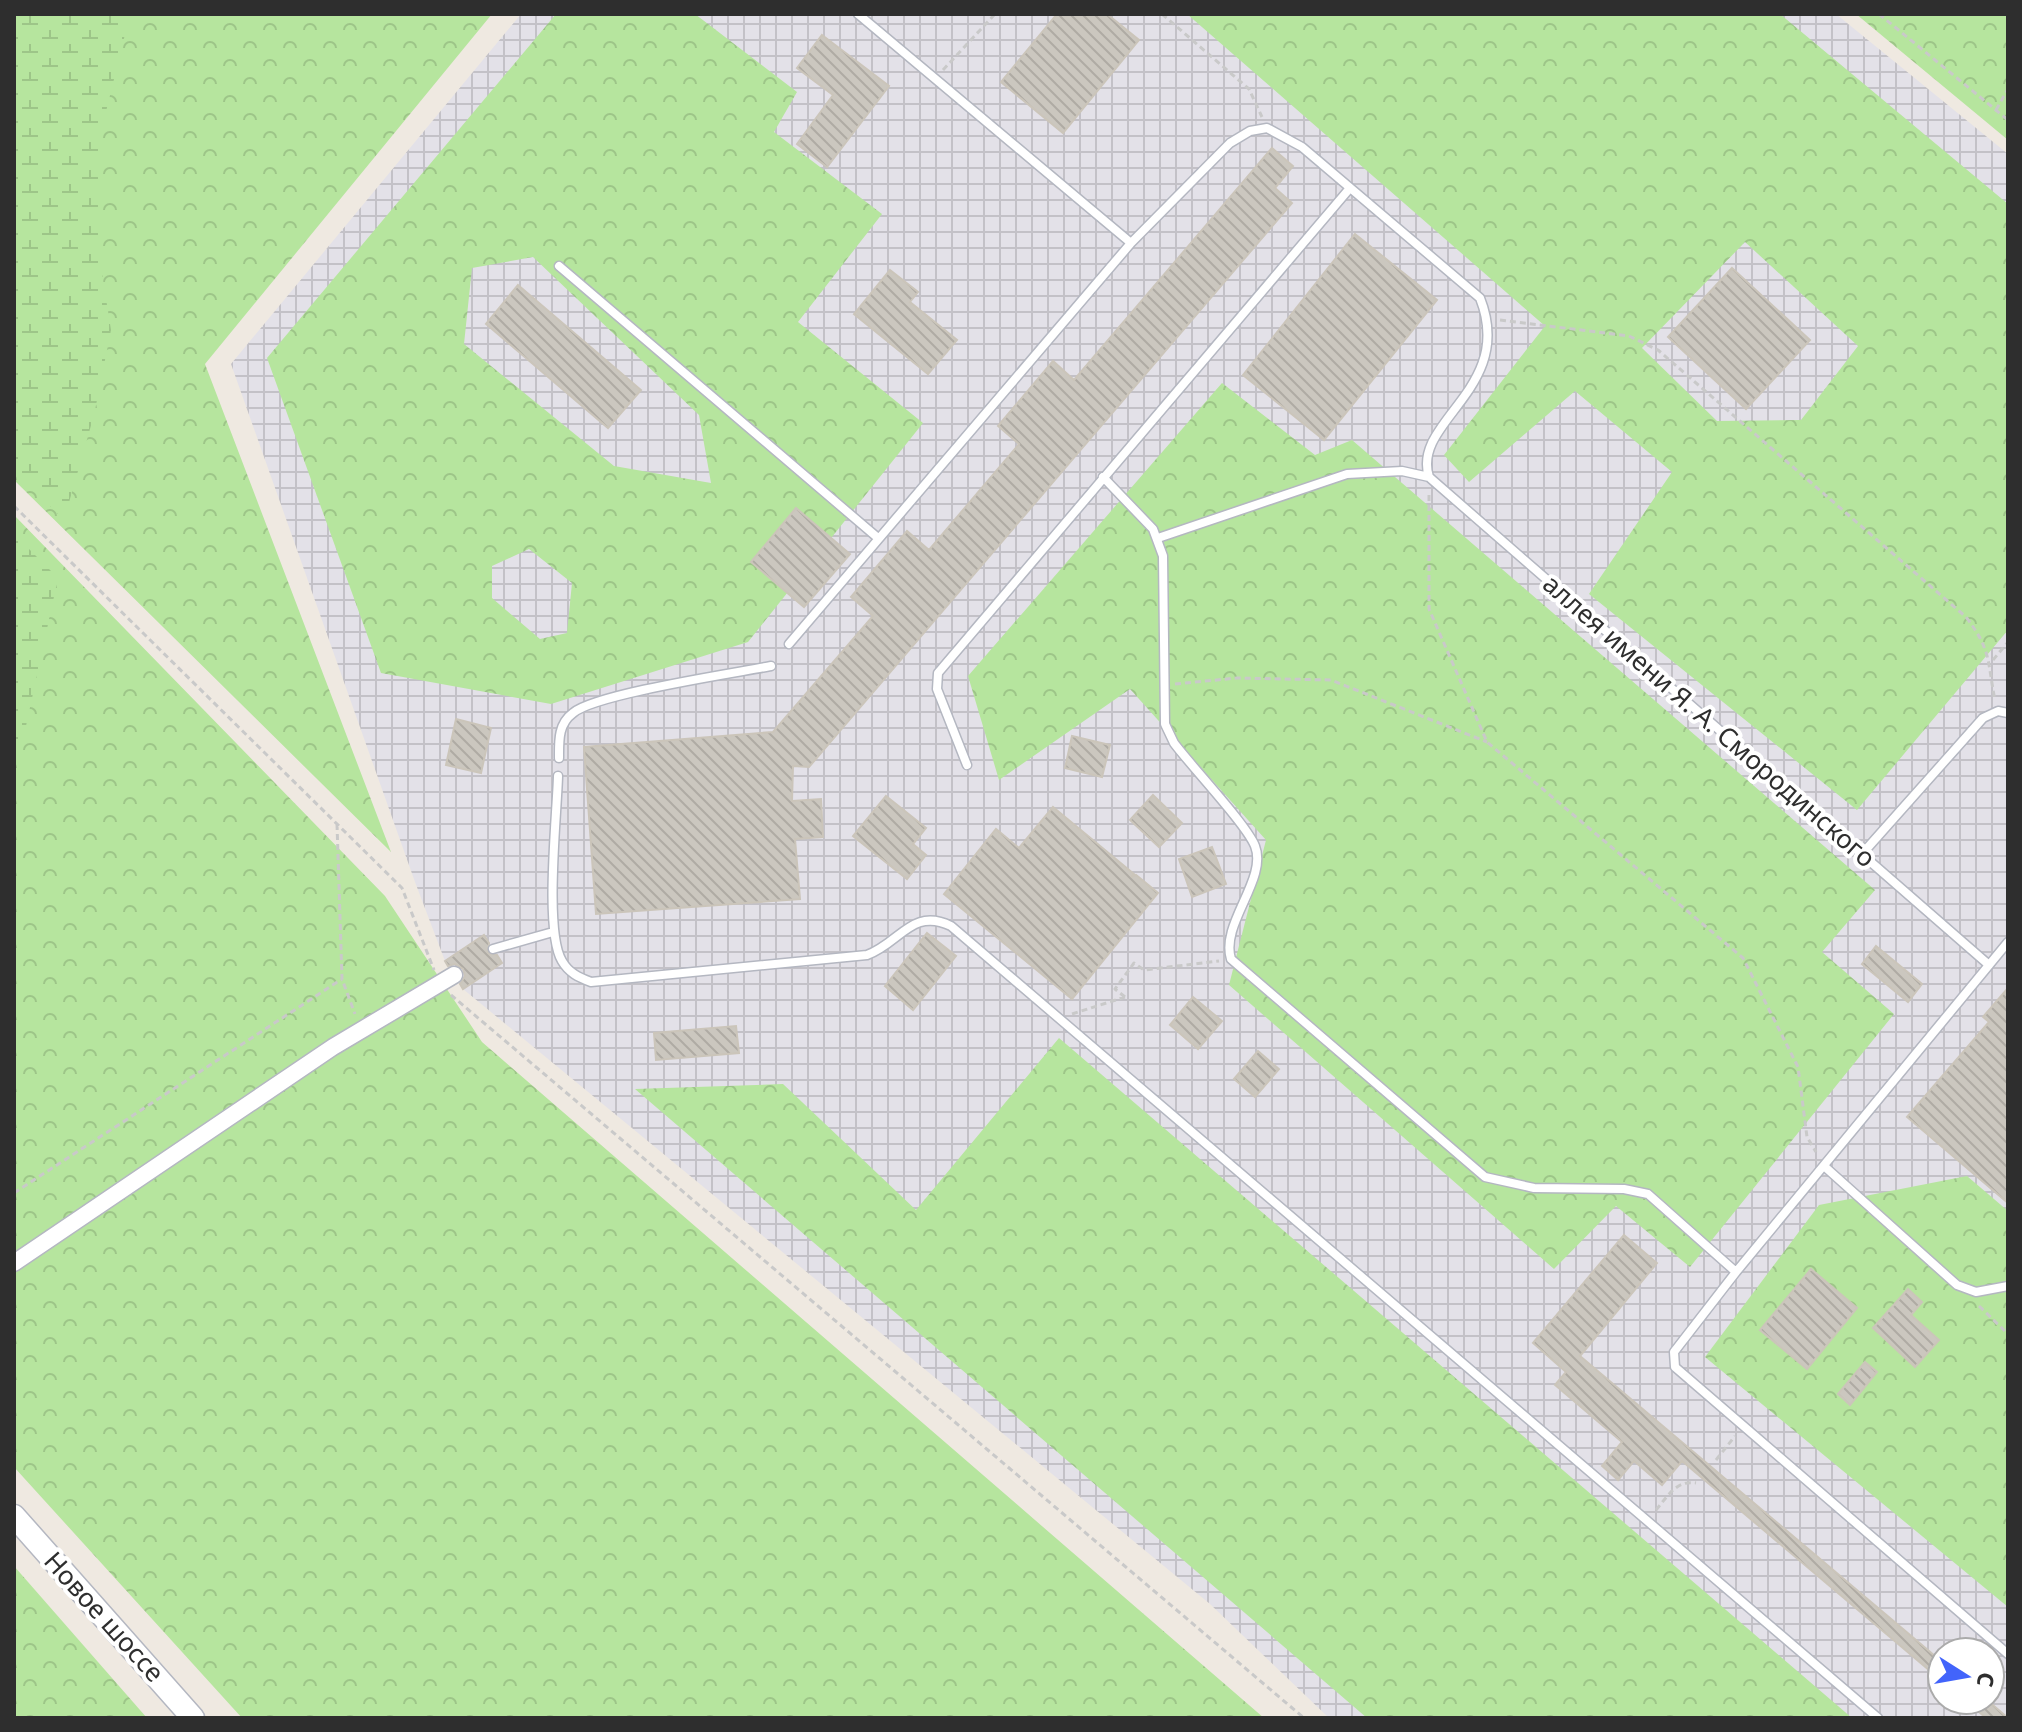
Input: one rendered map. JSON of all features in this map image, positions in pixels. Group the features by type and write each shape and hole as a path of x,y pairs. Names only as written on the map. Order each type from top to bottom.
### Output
{"main road":[{"name":"Новое шоссе","path":"14,1516 193,1718"}],"street":[{"path":"14,1263 361,1031 447,980"}],"lane":[{"path":"858,14 1131,243"},
{"path":"789,644 1131,243 1230,143 1250,131 1267,128 1302,147 1480,298 1488,319 1487,344 1477,381 1427,448 1424,462 1429,477"},
{"path":"967,765 937,689 938,673 1350,188"},
{"path":"559,266 878,538"},
{"path":"1158,538 1347,474 1402,471 1429,477"},
{"path":"1103,477 1145,518 1158,538 1166,571 1165,724 1174,743 1254,844 1256,867 1229,939 1231,959 1485,1177 1534,1188 1624,1189 1648,1194 1736,1272"},
{"name":"аллея имени Я. А. Смородинского","path":"1429,477 1989,965"},
{"path":"559,758 559,734 564,721 575,710 648,690 771,666"},
{"path":"1862,854 1983,718 1998,711 2008,713"},
{"path":"558,776 553,932 560,959 571,974 591,982 867,955 881,950 911,926 936,919 951,926 1878,1718"},
{"path":"493,949 553,932"},
{"path":"2008,942 1736,1272 1674,1352 1672,1360 1682,1375 2008,1654"},
{"path":"1824,1166 1957,1285 1976,1292 2008,1286"}],"path":[{"path":"934,78 995,14"},
{"path":"1162,14 1249,89 1267,128"},
{"path":"1879,14 2008,120"},
{"path":"1996,110 2008,89"},
{"path":"1488,319 1629,336 1658,350 1966,617 1982,637 1992,662 1998,711"},
{"path":"1429,477 1429,609 1487,742"},
{"path":"14,506 402,888 447,980 1304,1718"},
{"path":"1992,662 2008,642"},
{"path":"1163,686 1237,678 1331,680 1487,742 1743,958 1798,1067 1807,1137 1824,1166"},
{"path":"337,824 342,979 361,1031"},
{"path":"1058,1019 1125,997 1115,989 1134,963 1144,970 1231,959"},
{"path":"14,1193 342,979"},
{"path":"1957,1285 2008,1334"},
{"path":"1716,1460 1742,1426"},
{"path":"1645,1522 1675,1487 1685,1481 1696,1483"}],"shaded area":[{"path":"521,14 1836,14 2008,154 2008,1718 1329,1718 1210,1604 463,989 445,961 231,364"}],"green space":[{"path":"14,14 492,14 205,364 391,852 14,480"},
{"path":"14,14 130,14 100,136 99,255 111,330 94,415 64,520 14,469"},
{"path":"556,14 695,14 797,92 774,132 882,214 798,322 923,423 748,642 551,704 381,673 267,358","holes":["533,257 699,415 711,483 614,466 464,344 472,268","529,549 572,583 567,633 540,639 492,598 492,566"]},
{"path":"1187,14 1780,14 2008,204 2008,630 1857,810 1589,594 1672,472 1575,391 1469,482 1444,455 1545,326","holes":["1745,242 1858,346 1801,420 1717,421 1642,348"]},
{"path":"1856,14 2008,14 2008,140"},
{"path":"1222,383 1315,455 1352,440 1875,890 1822,952 1894,1014 1690,1267 1616,1206 1554,1269 1229,985 1266,840 1130,689 999,780 968,676"},
{"path":"14,515 385,896 482,1042 1264,1718 242,1718 14,1467"},
{"path":"14,534 58,578 21,749 14,762"},
{"path":"1059,1038 1852,1718 1367,1718 635,1089 783,1084 916,1210"},
{"path":"1967,1176 2008,1211 2008,1607 1705,1357 1819,1205"},
{"path":"14,1566 147,1718 14,1718"}],"building":[{"path":"1057,14 1107,14 1139,40 1063,133 1001,82"},
{"path":"822,35 889,86 827,167 797,144 833,95 797,68"},
{"path":"1272,148 1293,166 1275,188 1292,203 809,767 793,766 792,801 821,799 823,837 795,839 800,899 596,914 584,747 773,732 873,616 851,597 907,531 929,550 1019,444 998,426 1053,361 1074,380"},
{"path":"1355,234 1437,300 1324,440 1243,375"},
{"path":"1732,268 1810,340 1746,409 1668,337"},
{"path":"890,270 918,292 910,302 957,340 928,374 854,314"},
{"path":"518,285 641,390 608,428 486,324"},
{"path":"796,508 850,554 804,607 751,562"},
{"path":"456,719 491,728 481,773 446,765"},
{"path":"1072,736 1110,745 1102,777 1065,768"},
{"path":"1153,795 1182,823 1159,847 1130,820"},
{"path":"886,796 926,828 913,844 926,855 907,879 853,836"},
{"path":"1053,807 1134,874 1131,877 1136,875 1158,893 1072,999 944,894 996,829 1019,848"},
{"path":"1212,847 1226,884 1192,897 1179,859"},
{"path":"927,933 956,956 913,1010 885,986"},
{"path":"484,935 489,943 488,953 497,955 502,963 463,989 460,984 465,976 463,969 455,964 448,966 445,961"},
{"path":"1876,946 1922,984 1908,1002 1862,964"},
{"path":"2008,988 2008,1203 1907,1117 1989,1022 1983,1017"},
{"path":"1193,997 1222,1021 1198,1049 1170,1025"},
{"path":"736,1026 739,1053 656,1060 654,1033"},
{"path":"1258,1051 1279,1069 1255,1097 1234,1079"},
{"path":"1624,1235 1657,1263 1580,1356 1926,1648 1926,1667 1682,1461 1662,1485 1634,1461 1618,1480 1602,1466 1622,1442 1555,1385 1566,1372 1533,1343"},
{"path":"1811,1269 1857,1308 1807,1369 1760,1330"},
{"path":"1908,1289 1922,1302 1911,1315 1939,1340 1915,1367 1873,1328"},
{"path":"1865,1362 1877,1372 1850,1405 1838,1394"},
{"path":"1984,1716 2008,1718 1986,1718"}]}
